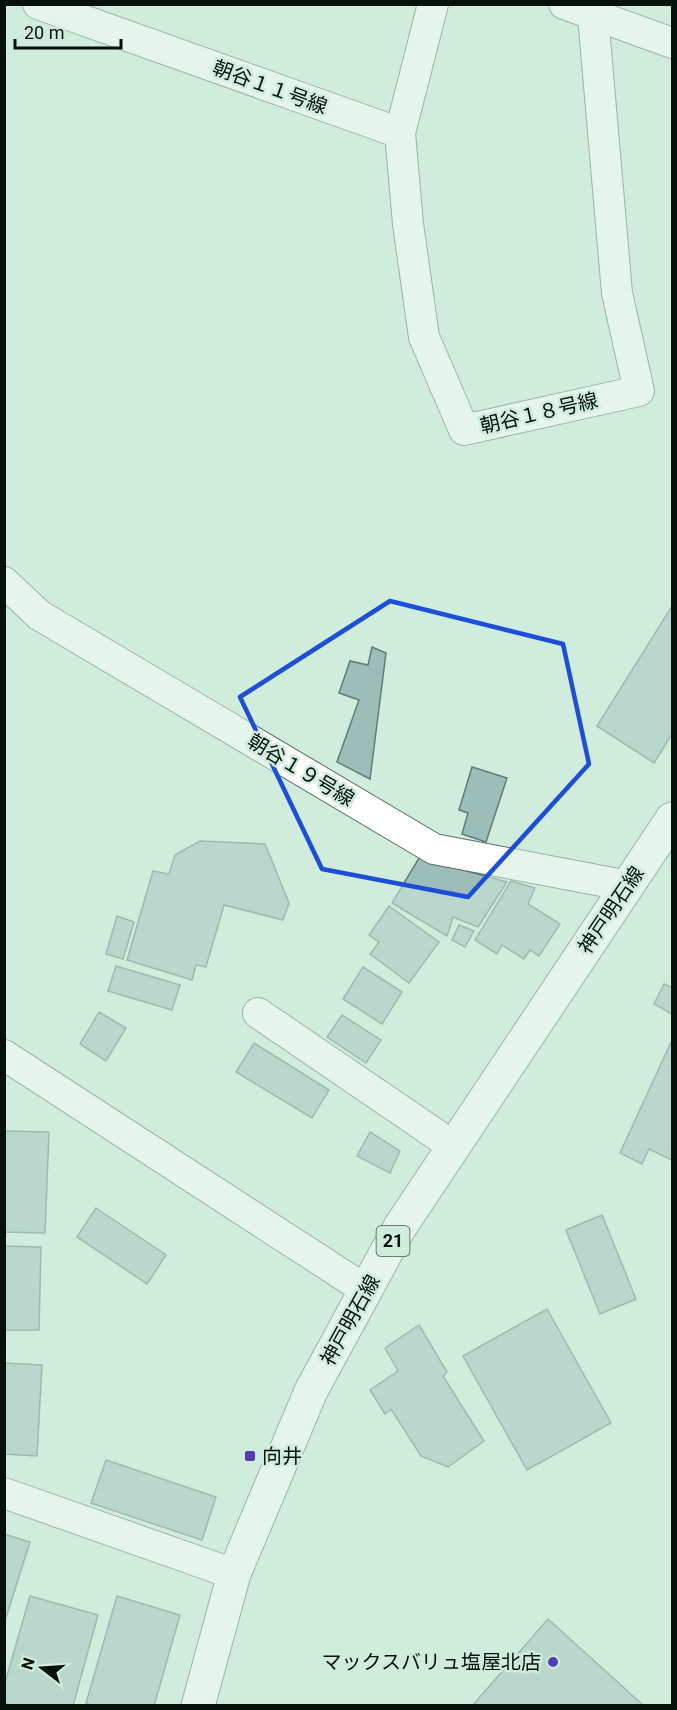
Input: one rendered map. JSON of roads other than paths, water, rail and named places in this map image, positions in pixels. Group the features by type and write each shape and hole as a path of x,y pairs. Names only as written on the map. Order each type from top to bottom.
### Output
{"main road":[{"name":"神戸明石線","path":"198,1706 234,1574 311,1391 400,1227 672,819"}],"street":[{"name":"朝谷１１号線","path":"38,4 400,133"},
{"name":"朝谷１８号線","path":"433,4 400,133 408,224 424,337 464,430 639,391 617,293 595,10"},
{"path":"564,4 595,10 672,43"},
{"name":"朝谷１９号線","path":"4,582 39,615 434,849 628,886"},
{"path":"258,1013 453,1146"},
{"path":"4,1055 366,1290"},
{"path":"4,1493 234,1574"}],"place":[{"name":"向井","path":"250,1456"},
{"name":"マックスバリュ塩屋北店","path":"553,1662"}]}
